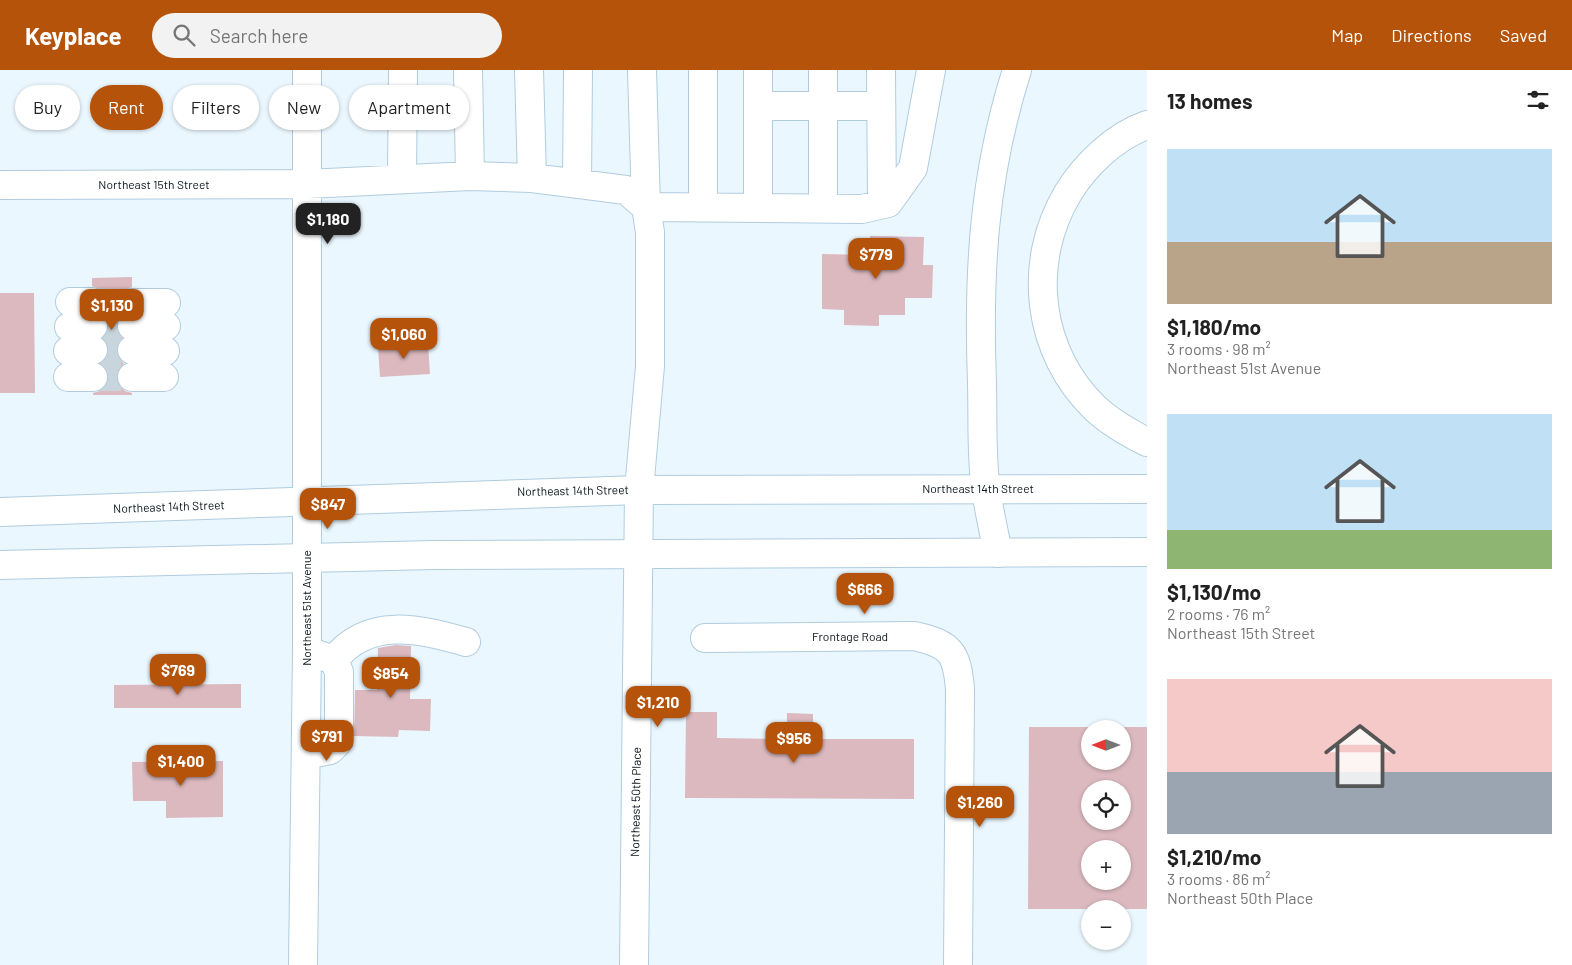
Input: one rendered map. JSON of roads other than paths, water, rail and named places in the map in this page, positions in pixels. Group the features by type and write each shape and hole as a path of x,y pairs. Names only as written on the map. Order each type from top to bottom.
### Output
{"main road":[{"name":"Northeast 51st Avenue","path":"304,965 307,651 306,70"},
{"path":"402,178 403,70"},
{"path":"468,70 470,176"},
{"path":"530,70 532,178"},
{"path":"577,184 578,70"},
{"name":"Northeast 50th Place","path":"634,965 639,490 650,366 650,232 646,207 642,70"},
{"path":"703,70 703,208"},
{"path":"758,70 758,208"},
{"path":"822,70 823,208"},
{"path":"881,70 882,204"},
{"path":"646,207 862,208 888,203 913,168 931,70"},
{"path":"998,553 985,488 980,318 981,259 987,198 997,143 1017,70"},
{"path":"758,106 881,106"},
{"path":"1147,125 1117,141 1093,161 1075,182 1059,209 1047,240 1042,271 1042,301 1049,333 1060,362 1077,388 1096,410 1120,428 1147,442"},
{"name":"Northeast 15th Street","path":"0,185 307,184 470,176 532,178 626,190 646,207"},
{"path":"165,339 132,326 165,339"},
{"path":"132,377 165,339"},
{"name":"Northeast 14th Street","path":"0,512 639,490 1147,488"},
{"path":"0,565 433,555 1147,552"},
{"path":"334,660 343,648 363,635 378,630 424,630 466,642"},
{"name":"Frontage Road","path":"705,638 914,636 932,640 952,652 958,668 960,689 958,965"},
{"path":"306,756 330,750 338,742 340,731 339,672 334,660 307,651"}],"tunnel":[{"path":"92,302 132,303"},
{"path":"93,326 132,326"},
{"path":"93,350 132,350"},
{"path":"93,377 132,377"}]}
